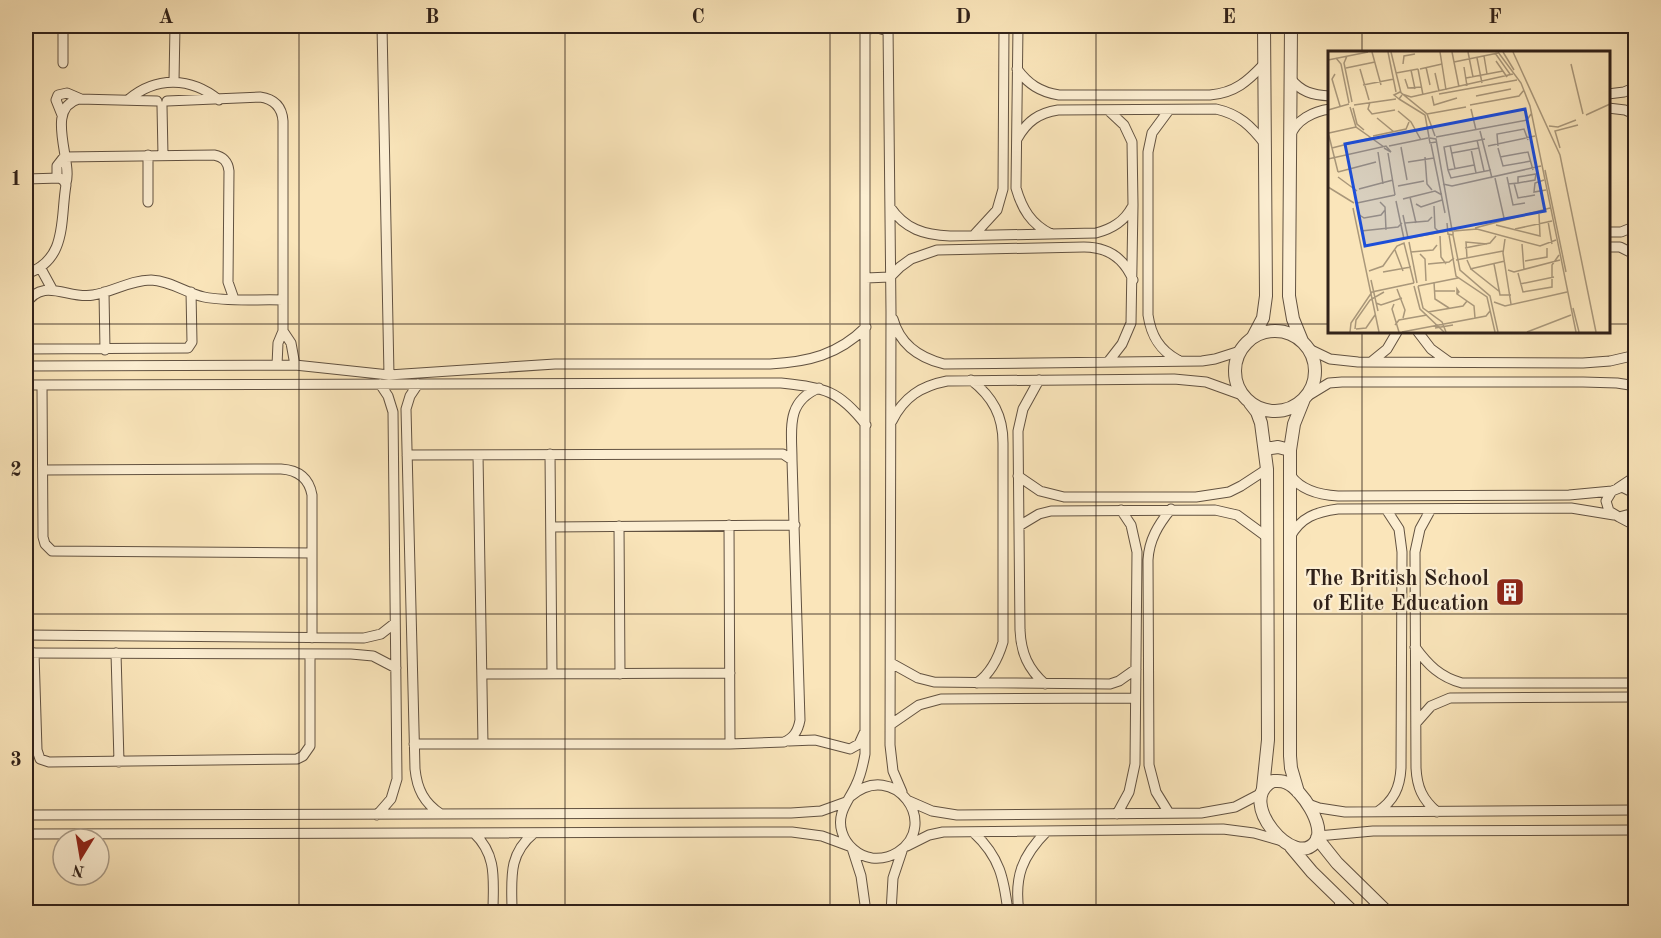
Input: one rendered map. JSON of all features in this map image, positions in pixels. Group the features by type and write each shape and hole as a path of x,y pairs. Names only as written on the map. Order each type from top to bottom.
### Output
{"street":[{"path":"63,26 63,63"},
{"path":"174,81 175,26"},
{"path":"382,26 389,375"},
{"path":"975,236 997,210 1003,189 1005,26"},
{"path":"1018,26 1016,188 1019,201 1033,222 1053,235"},
{"path":"1264,26 1266,281 1263,318 1253,337 1240,351 1234,368 1237,386 1257,412 1261,423 1267,469 1268,740 1259,800 1272,829 1326,885 1339,906 1353,912"},
{"path":"1291,26 1289,77 1290,308 1315,367 1314,378 1294,424 1290,450 1290,740 1291,768 1298,792"},
{"path":"866,912 861,876 851,848 842,833 841,825 842,810 863,765 865,754 865,28 889,27 891,759 893,771 912,808 915,824 893,878 891,912"},
{"path":"1017,69 1039,90 1059,95 1218,95 1239,88 1264,64"},
{"path":"1289,77 1300,89 1328,96"},
{"path":"128,100 144,89 162,82 174,81 198,86 219,100"},
{"path":"162,82 163,155"},
{"path":"1635,87 1611,94 1616,102 1611,108 1635,115"},
{"path":"1058,110 1056,102 1059,95"},
{"path":"1216,109 1220,103 1218,95"},
{"path":"26,304 31,281 56,249 60,238 61,181 57,166 64,157 62,115 70,102 84,99 162,101 266,98 277,104 282,115 283,331 277,350 277,365"},
{"path":"1017,139 1029,122 1048,111 1216,109 1239,117 1249,124 1265,144"},
{"path":"1289,142 1298,123 1317,111 1328,109"},
{"path":"1108,110 1124,125 1132,142 1133,205 1133,315 1128,333 1108,362"},
{"path":"1169,110 1157,124 1149,142 1148,315 1154,338 1169,356 1185,362 1193,373 1190,380"},
{"path":"1132,142 1143,139 1149,142"},
{"path":"148,155 148,202"},
{"path":"64,157 214,155 223,158 227,162 229,171 228,282 234,299"},
{"path":"26,179 61,181"},
{"path":"1003,189 1011,191 1016,188"},
{"path":"889,207 913,229 934,236 975,236 1084,234 1108,230 1128,215 1133,205"},
{"path":"1610,232 1621,232 1635,226"},
{"path":"1620,248 1623,238 1621,232"},
{"path":"1084,234 1086,242 1084,247"},
{"path":"950,236 948,242 951,249"},
{"path":"866,279 890,278 900,267 917,256 937,249 1084,247 1105,250 1115,255 1123,261 1133,280"},
{"path":"1610,247 1620,248 1635,255"},
{"path":"40,267 52,289"},
{"path":"31,281 80,296 104,292 129,283 153,280 207,297 283,300"},
{"path":"1266,281 1275,285 1289,281"},
{"path":"221,298 228,282"},
{"path":"104,292 105,350"},
{"path":"26,349 188,348 192,342 191,292"},
{"path":"891,312 895,328 904,342 916,353 931,361 944,364 1185,362 1215,359 1240,351"},
{"path":"1133,315 1140,317 1148,315"},
{"path":"26,366 295,365 389,375 555,364 781,364 813,359 834,351 852,340 866,327"},
{"path":"283,331 291,343 295,365"},
{"path":"1253,337 1273,331 1283,332 1330,359 1358,362 1583,363 1610,361 1635,355"},
{"path":"1371,362 1387,349 1396,333"},
{"path":"1419,333 1431,349 1449,362"},
{"path":"1358,362 1355,369 1359,381"},
{"path":"1583,363 1586,374 1583,382"},
{"path":"555,364 555,383"},
{"path":"781,364 784,373 781,383"},
{"path":"944,364 942,373 947,381"},
{"path":"194,365 195,384"},
{"path":"971,380 996,407 1003,431 1003,642 993,666 977,684"},
{"path":"1039,380 1023,409 1018,431 1020,642 1035,676 1045,684"},
{"path":"891,423 897,410 913,394 932,384 947,381 1190,380 1218,385 1246,399 1258,408 1278,411 1287,410 1329,383 1359,381 1583,382 1617,383 1635,387"},
{"path":"26,385 781,383 820,387 844,400 866,425"},
{"path":"377,814 391,799 395,789 397,768 393,409 380,384"},
{"path":"418,384 410,396 406,410 415,769 419,790 424,800 441,814"},
{"path":"42,385 43,540 52,551 312,553"},
{"path":"783,742 794,735 800,720 792,414 800,400 820,387"},
{"path":"393,409 401,406 406,410"},
{"path":"1003,431 1012,428 1018,431"},
{"path":"1265,450 1278,447 1290,450"},
{"path":"550,454 552,674"},
{"path":"407,455 783,454 792,460"},
{"path":"478,455 483,744"},
{"path":"42,470 290,469 304,477 311,488 312,638"},
{"path":"1018,476 1040,491 1064,496 1196,497 1215,495 1241,486 1267,469"},
{"path":"1291,476 1296,482 1316,493 1338,496 1569,495 1628,489 1635,499"},
{"path":"1616,516 1607,506 1606,501 1614,489 1635,476"},
{"path":"1215,495 1218,503 1215,510"},
{"path":"1063,510 1058,503 1064,496"},
{"path":"1338,496 1333,502 1338,509"},
{"path":"1616,516 1630,514 1635,506"},
{"path":"1290,537 1304,519 1315,513 1338,509 1571,508 1616,516 1635,526"},
{"path":"1168,813 1156,792 1149,765 1149,553 1156,529 1171,509"},
{"path":"1373,831 1369,824 1375,812 1385,806 1397,790 1401,768 1402,552 1399,529 1386,509"},
{"path":"1431,509 1420,529 1415,552 1416,768 1419,789 1423,798 1437,812"},
{"path":"1019,526 1039,514 1063,510 1215,510 1237,515 1267,537"},
{"path":"1117,813 1129,792 1135,764 1137,552 1131,525 1121,510"},
{"path":"729,525 730,744"},
{"path":"551,527 795,525"},
{"path":"619,526 620,674"},
{"path":"1137,552 1142,548 1149,553"},
{"path":"1402,552 1410,549 1415,552"},
{"path":"395,580 410,580"},
{"path":"26,635 364,638 381,634 395,623"},
{"path":"1004,630 1011,634 1016,634 1020,630"},
{"path":"231,637 231,654"},
{"path":"364,638 369,646 365,655"},
{"path":"1415,647 1430,667 1439,674 1462,683 1635,683"},
{"path":"310,654 310,746 303,756 291,760 119,762 49,762 40,759 37,750 30,653 310,654 365,655 381,659 396,668"},
{"path":"116,653 119,762"},
{"path":"891,663 918,678 934,682 977,684 1110,684 1119,681 1136,669"},
{"path":"482,674 730,673"},
{"path":"966,683 963,689 966,698"},
{"path":"1460,697 1457,690 1462,683"},
{"path":"1416,723 1431,706 1440,701 1460,697 1635,697"},
{"path":"890,725 909,711 929,702 966,698 1135,698"},
{"path":"414,744 730,744 815,740 850,749 859,744 865,731"},
{"path":"1268,740 1280,745 1290,740"},
{"path":"1135,764 1149,765"},
{"path":"397,768 406,773 415,769"},
{"path":"1401,768 1405,772 1416,768"},
{"path":"26,814 805,812 821,811 848,799 864,787 881,784 896,789 906,797 938,812 970,815 1200,813 1234,807 1273,781 1280,780 1298,792 1308,804 1317,824 1318,837 1345,872 1387,912"},
{"path":"1308,804 1331,811 1375,812 1635,810"},
{"path":"1222,810 1226,819 1223,829"},
{"path":"320,814 320,833"},
{"path":"626,814 626,832"},
{"path":"970,815 967,824 972,833 987,846 998,862 1008,912"},
{"path":"26,834 792,832 822,836 865,856 881,858 889,857 929,835 943,832 1223,829 1254,833 1304,849 1312,846 1318,837"},
{"path":"1318,837 1373,831 1635,830"},
{"path":"1019,912 1017,886 1024,862 1030,850 1047,831"},
{"path":"474,833 482,841 492,862 493,912"},
{"path":"512,912 513,861 525,840 534,833"},
{"path":"1326,885 1326,880 1334,872 1345,872"},
{"path":"1004,886 1011,882 1017,886"}],"place":[{"name":"The British School of Elite Education","path":"1510,592"}]}
